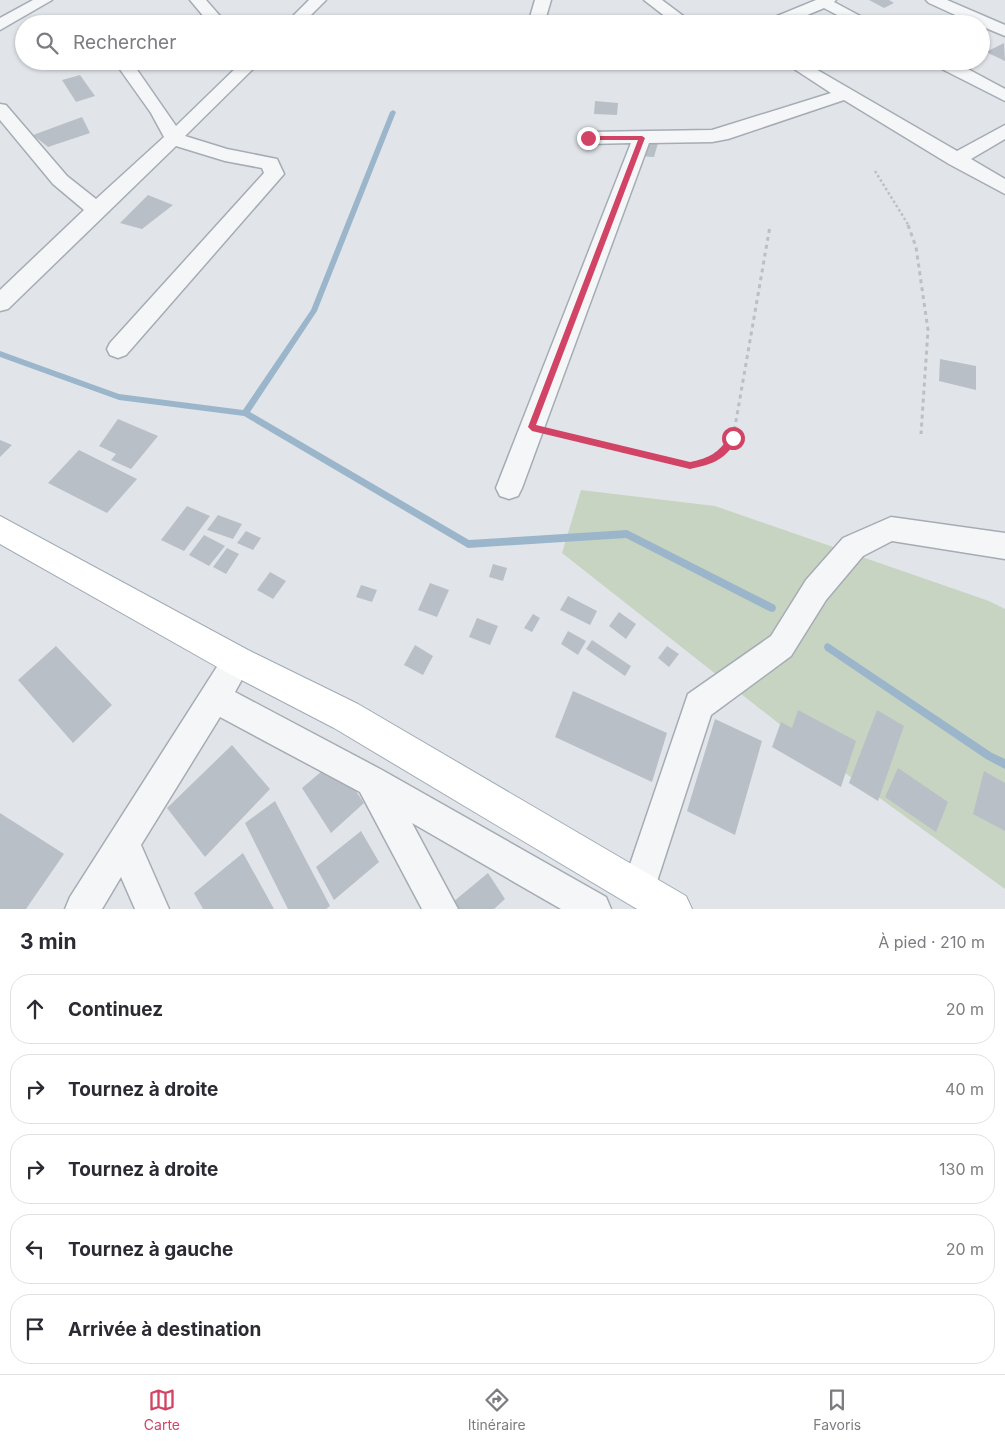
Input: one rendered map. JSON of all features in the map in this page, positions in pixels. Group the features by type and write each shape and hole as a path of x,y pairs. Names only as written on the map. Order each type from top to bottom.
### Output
{"main road":[{"path":"0,529 237,660 346,716 673,909"}],"street":[{"path":"16,15 44,0"},
{"path":"198,0 211,15"},
{"path":"302,15 318,0"},
{"path":"539,15 544,0"},
{"path":"652,0 673,15"},
{"path":"934,0 968,15"},
{"path":"796,15 827,1 851,15"},
{"path":"788,4 804,12"},
{"path":"0,24 15,16"},
{"path":"990,24 1005,31"},
{"path":"118,349 274,174 270,163 224,155 174,139 158,112 128,70"},
{"path":"0,304 96,209 174,139 244,70"},
{"path":"805,70 1005,188"},
{"path":"957,70 1005,96"},
{"path":"588,138 642,138 728,134 845,94"},
{"path":"0,109 60,180 96,209"},
{"path":"956,160 1005,131"},
{"path":"509,488 642,138"},
{"path":"639,888 698,705 781,646 816,590 853,547 891,529 1005,546"},
{"path":"82,909 237,660"},
{"path":"214,697 371,781 594,909"},
{"path":"371,781 441,909"},
{"path":"124,844 152,909"}],"path":[{"path":"875,172 909,226 916,247 928,330 921,434"},
{"path":"532,427 690,465 710,461 722,454 733,438 770,226"}],"green space":[{"path":"581,490 715,506 989,601 1005,609 1005,889 801,741 562,553"}],"building":[{"path":"869,0 889,0 894,3 884,8"},
{"path":"1004,43 1005,61 990,54 990,50"},
{"path":"80,75 95,96 76,102 62,80"},
{"path":"595,101 618,103 617,115 594,114"},
{"path":"82,117 90,133 48,147 33,135"},
{"path":"642,138 658,143 654,157 635,156"},
{"path":"148,195 173,205 142,229 120,223"},
{"path":"940,359 976,366 976,390 939,381"},
{"path":"118,419 158,436 131,469 111,460 116,454 99,446"},
{"path":"0,440 12,445 0,457"},
{"path":"79,450 137,479 107,513 48,483"},
{"path":"187,506 210,516 184,551 161,540"},
{"path":"218,515 242,524 233,539 207,530"},
{"path":"246,531 261,538 253,550 237,543"},
{"path":"204,535 225,546 209,566 189,555"},
{"path":"227,548 239,554 226,574 213,567"},
{"path":"493,564 507,568 503,581 489,577"},
{"path":"270,572 286,581 273,599 257,590"},
{"path":"430,583 449,590 437,617 418,610"},
{"path":"361,585 377,590 372,602 356,597"},
{"path":"568,596 597,611 590,625 560,610"},
{"path":"619,612 636,624 626,639 609,626"},
{"path":"533,614 540,618 532,632 524,628"},
{"path":"477,618 498,626 490,645 469,637"},
{"path":"568,631 586,641 578,655 561,644"},
{"path":"592,640 631,666 625,676 586,649"},
{"path":"415,645 433,656 423,675 404,665"},
{"path":"56,646 112,705 73,743 18,680"},
{"path":"667,646 679,654 669,667 658,658"},
{"path":"573,691 667,733 652,782 555,737"},
{"path":"798,710 856,741 841,787 772,747 781,722 792,728"},
{"path":"877,710 904,726 878,801 849,783"},
{"path":"715,719 762,741 735,835 687,811"},
{"path":"232,745 270,789 205,857 167,808"},
{"path":"335,760 364,803 331,833 302,788"},
{"path":"898,768 948,802 936,832 885,797"},
{"path":"984,771 1005,783 1005,831 973,814"},
{"path":"275,801 330,906 326,909 288,909 245,823"},
{"path":"0,813 64,854 26,909 0,909"},
{"path":"361,831 379,862 334,900 316,867"},
{"path":"243,853 274,909 203,909 194,893"},
{"path":"488,873 505,899 494,909 457,909 453,902"}],"waterway":[{"path":"245,413 314,311 393,112"},
{"path":"0,354 119,397 245,413"},
{"path":"245,413 468,544 627,534 772,608"},
{"path":"828,647 989,756 1005,764"}],"route":[{"path":"588,138 642,138 532,427 690,465 710,461 722,454 733,438"}]}
